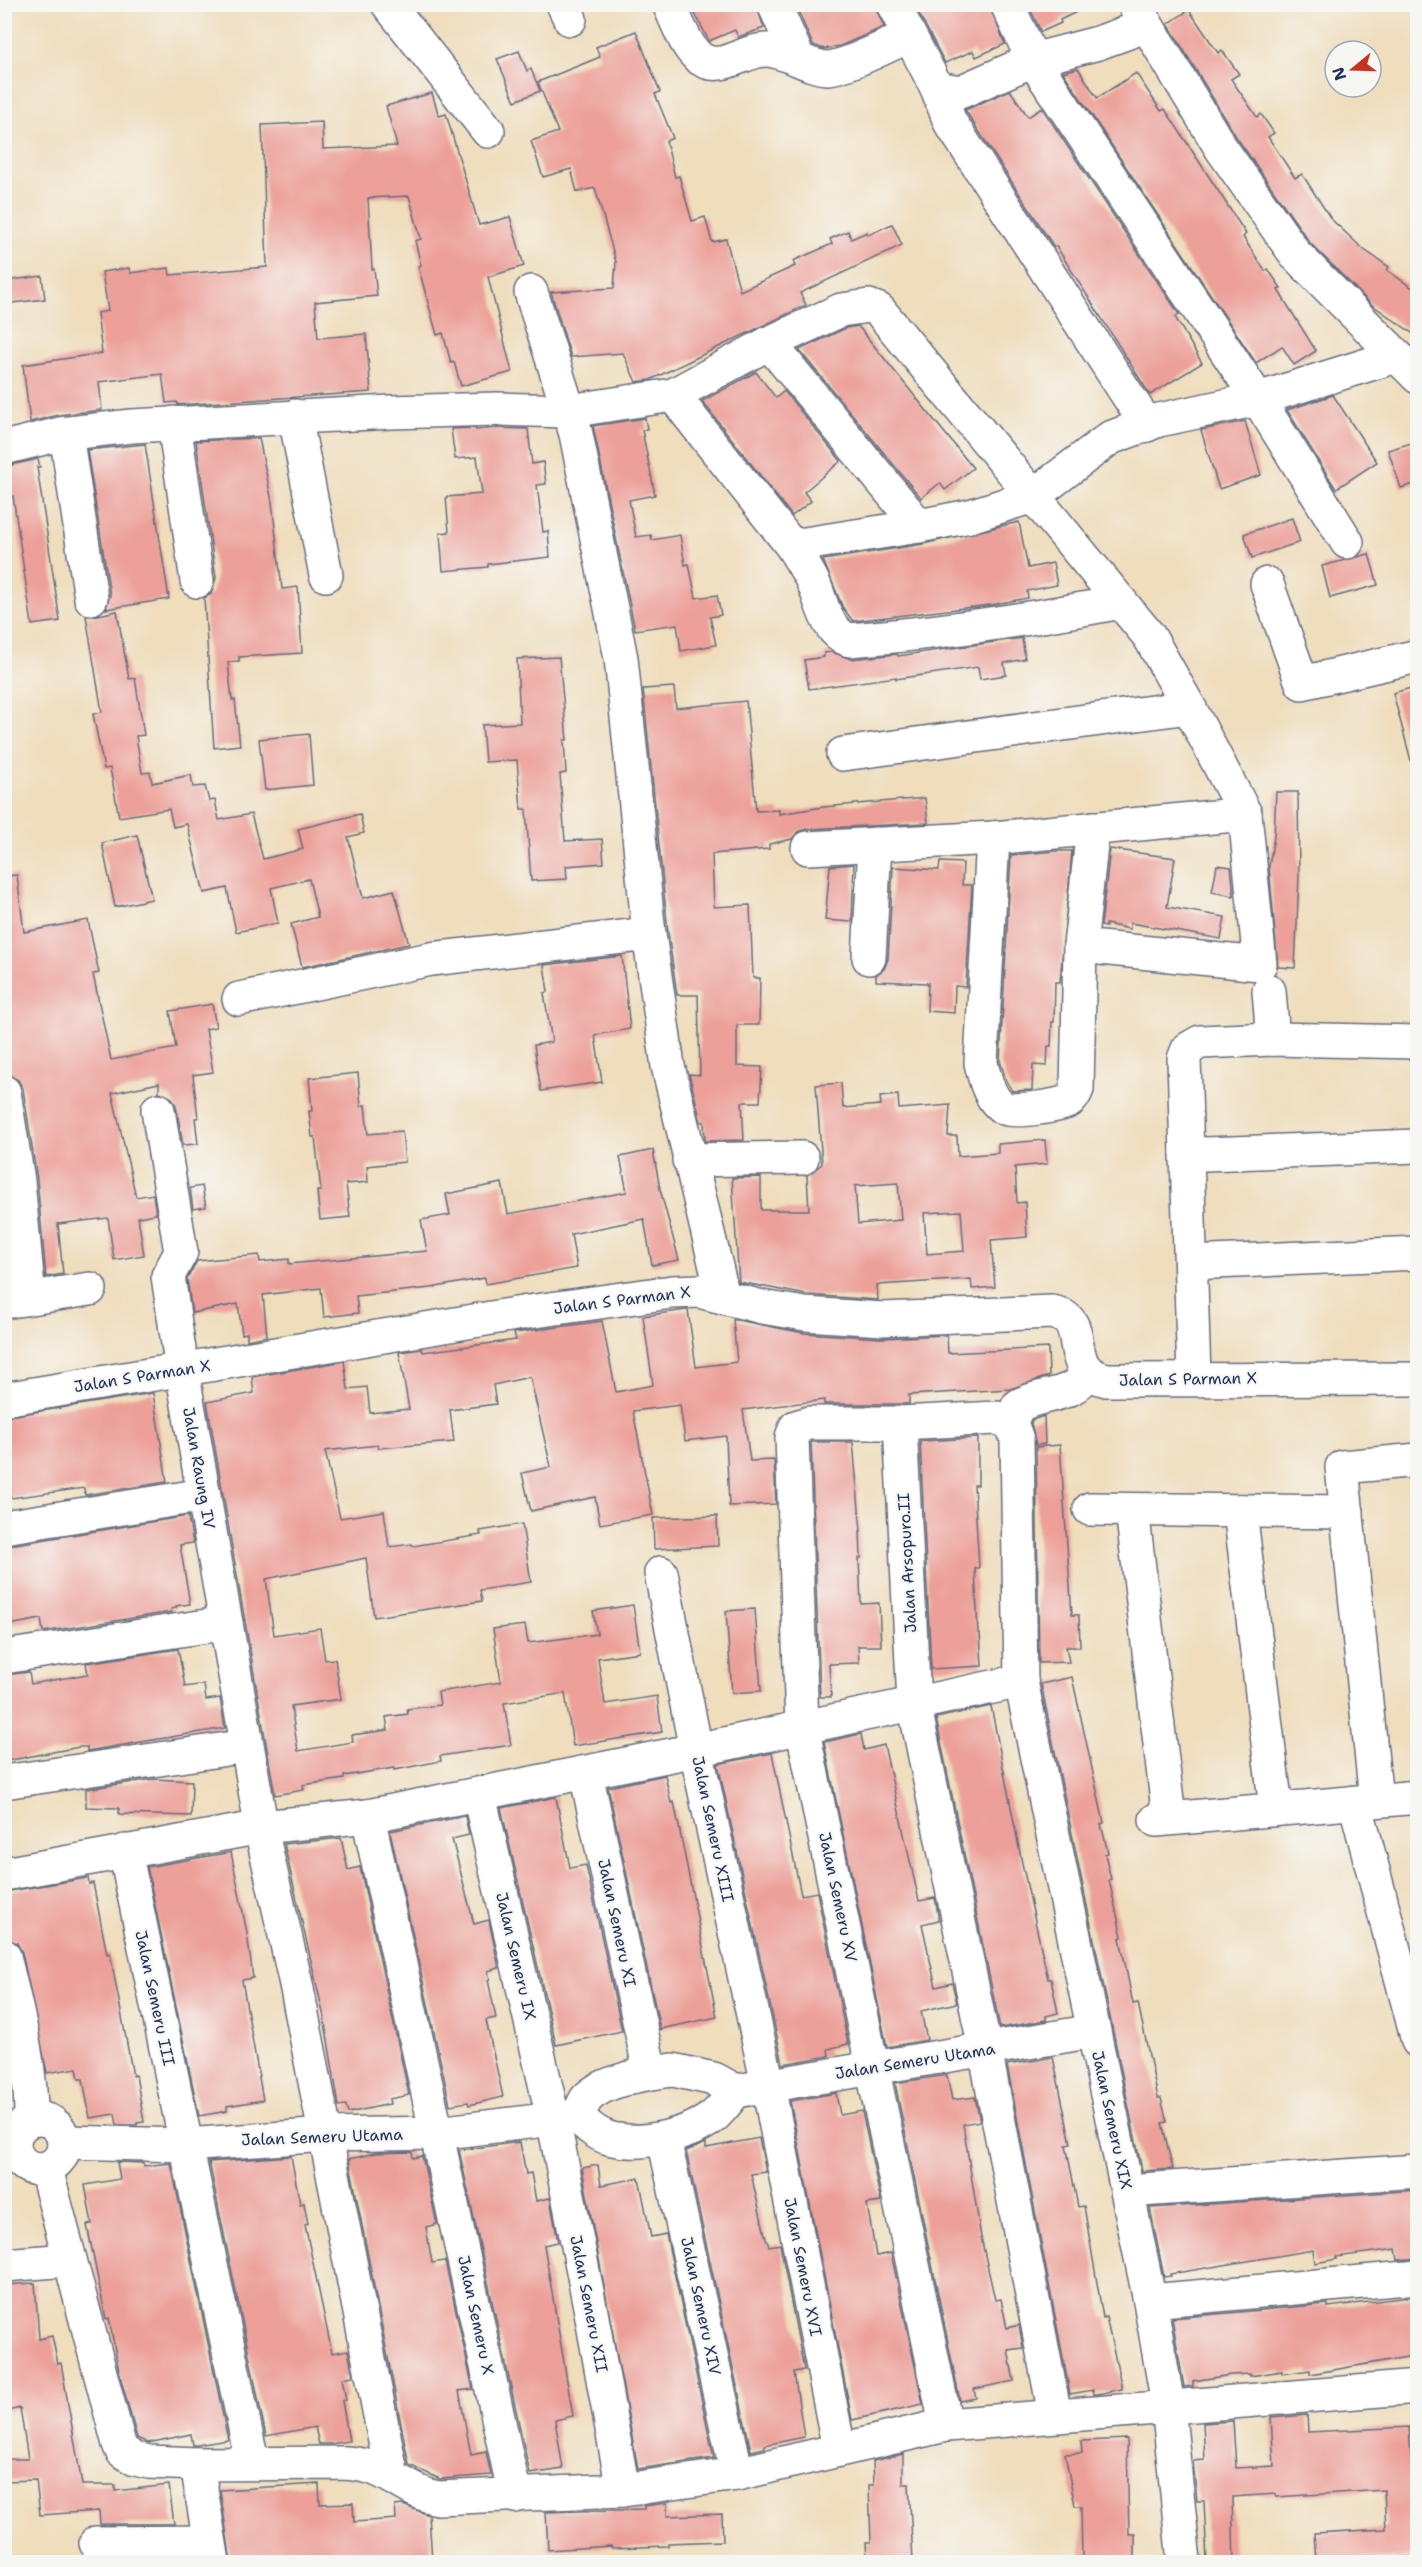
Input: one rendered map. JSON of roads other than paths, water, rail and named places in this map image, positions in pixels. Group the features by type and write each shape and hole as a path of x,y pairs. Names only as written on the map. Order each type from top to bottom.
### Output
{"street":[{"path":"388,4 488,131"},
{"path":"669,4 695,55 703,60 720,63 753,51 767,50 822,67 833,67 909,36"},
{"path":"774,4 798,58"},
{"path":"893,4 937,88 950,122 1147,425"},
{"path":"1007,4 1033,60 1258,399 1347,542"},
{"path":"937,88 960,92 1033,60 1098,43 1139,15 1221,148 1296,255 1407,366"},
{"path":"531,292 569,411 621,658 649,934 668,1066 688,1160 723,1296"},
{"path":"4,448 66,434 174,423 496,409 569,411 673,395 769,343 841,310 857,307 876,308 1149,636 1245,814 1260,964 1080,946"},
{"path":"769,343 919,526"},
{"path":"792,546 970,516 1033,496 1110,438 1147,425 1407,366"},
{"path":"673,395 792,546 806,569 832,628 839,636 849,640 1042,617 1121,602"},
{"path":"295,417 326,575"},
{"path":"174,423 197,581"},
{"path":"66,434 91,598"},
{"path":"1267,584 1302,683 1418,656"},
{"path":"843,754 1189,707"},
{"path":"808,848 993,838 1245,814"},
{"path":"993,838 981,1063 984,1076 994,1097 1003,1108 1011,1110 1059,1104 1070,1100 1077,1089 1080,946 1093,828"},
{"path":"868,957 875,844"},
{"path":"239,999 431,959 649,934"},
{"path":"1269,991 1273,1039"},
{"path":"1194,1378 1184,1059 1188,1049 1200,1042 1273,1039 1418,1042"},
{"path":"4,1092 18,1181 17,1300 90,1289"},
{"name":"Jalan Raung IV","path":"158,1110 181,1252 168,1276 182,1370 262,1827 326,2135 392,2476"},
{"path":"1188,1152 1205,1154 1418,1146"},
{"path":"688,1160 802,1158"},
{"path":"1191,1263 1418,1253"},
{"name":"Jalan S Parman X","path":"4,1399 528,1312 661,1293 699,1291 762,1307 805,1314 882,1319 1052,1312 1061,1314 1072,1324 1082,1366 1096,1378 1107,1380 1418,1379"},
{"path":"900,1423 997,1418 1010,1424 1018,1406 1036,1398 1073,1389 1083,1381 1087,1372"},
{"name":"Jalan Semeru XV","path":"900,1423 809,1423 796,1428 792,1434 802,1726 946,2425"},
{"name":"Jalan Arsopuro.II","path":"900,1423 914,1703 985,2049 1055,2415"},
{"name":"Jalan Semeru XIX","path":"1010,1424 1017,1440 1021,1681 1150,2301 1167,2405 1184,2562"},
{"path":"1418,1460 1342,1467 1366,1801 1418,2042"},
{"path":"4,1527 204,1495"},
{"path":"1090,1509 1347,1512"},
{"path":"1132,1509 1162,1819 1418,1797"},
{"path":"1240,1511 1276,1809"},
{"name":"Jalan Semeru XIII","path":"661,1573 696,1750 768,2085"},
{"path":"4,1657 226,1623"},
{"path":"4,1874 262,1827 368,1816 479,1795 1021,1681"},
{"path":"4,1782 247,1746"},
{"name":"Jalan Semeru XI","path":"586,1773 650,2072"},
{"name":"Jalan Semeru IX","path":"479,1795 566,2117"},
{"name":"Jalan Semeru X","path":"368,1816 514,2496"},
{"name":"Jalan Semeru III","path":"125,1851 252,2462"},
{"path":"4,1956 13,2035 31,2096 16,2137 16,2156 23,2165 34,2170 46,2169 60,2159 64,2142 57,2126 49,2121 16,2137"},
{"name":"Jalan Semeru Utama","path":"736,2091 1094,2031"},
{"path":"673,2070 691,2072 714,2079 736,2091 714,2116 698,2126 664,2139 612,2139 584,2123 566,2117 598,2090 650,2072 673,2070"},
{"name":"Jalan Semeru XVI","path":"768,2085 839,2449"},
{"name":"Jalan Semeru Utama","path":"64,2142 185,2145 326,2135 437,2133 566,2117"},
{"name":"Jalan Semeru XII","path":"566,2117 591,2312 623,2490"},
{"name":"Jalan Semeru XIV","path":"664,2139 737,2474"},
{"path":"46,2169 122,2451 135,2459 148,2462 364,2465 392,2476 420,2494 428,2496 514,2496 623,2490 737,2474 946,2425 1167,2405 1418,2387"},
{"path":"1127,2191 1418,2171"},
{"path":"4,2265 69,2260"},
{"path":"1150,2301 1418,2277"},
{"path":"96,2543 211,2552 196,2464"}]}
